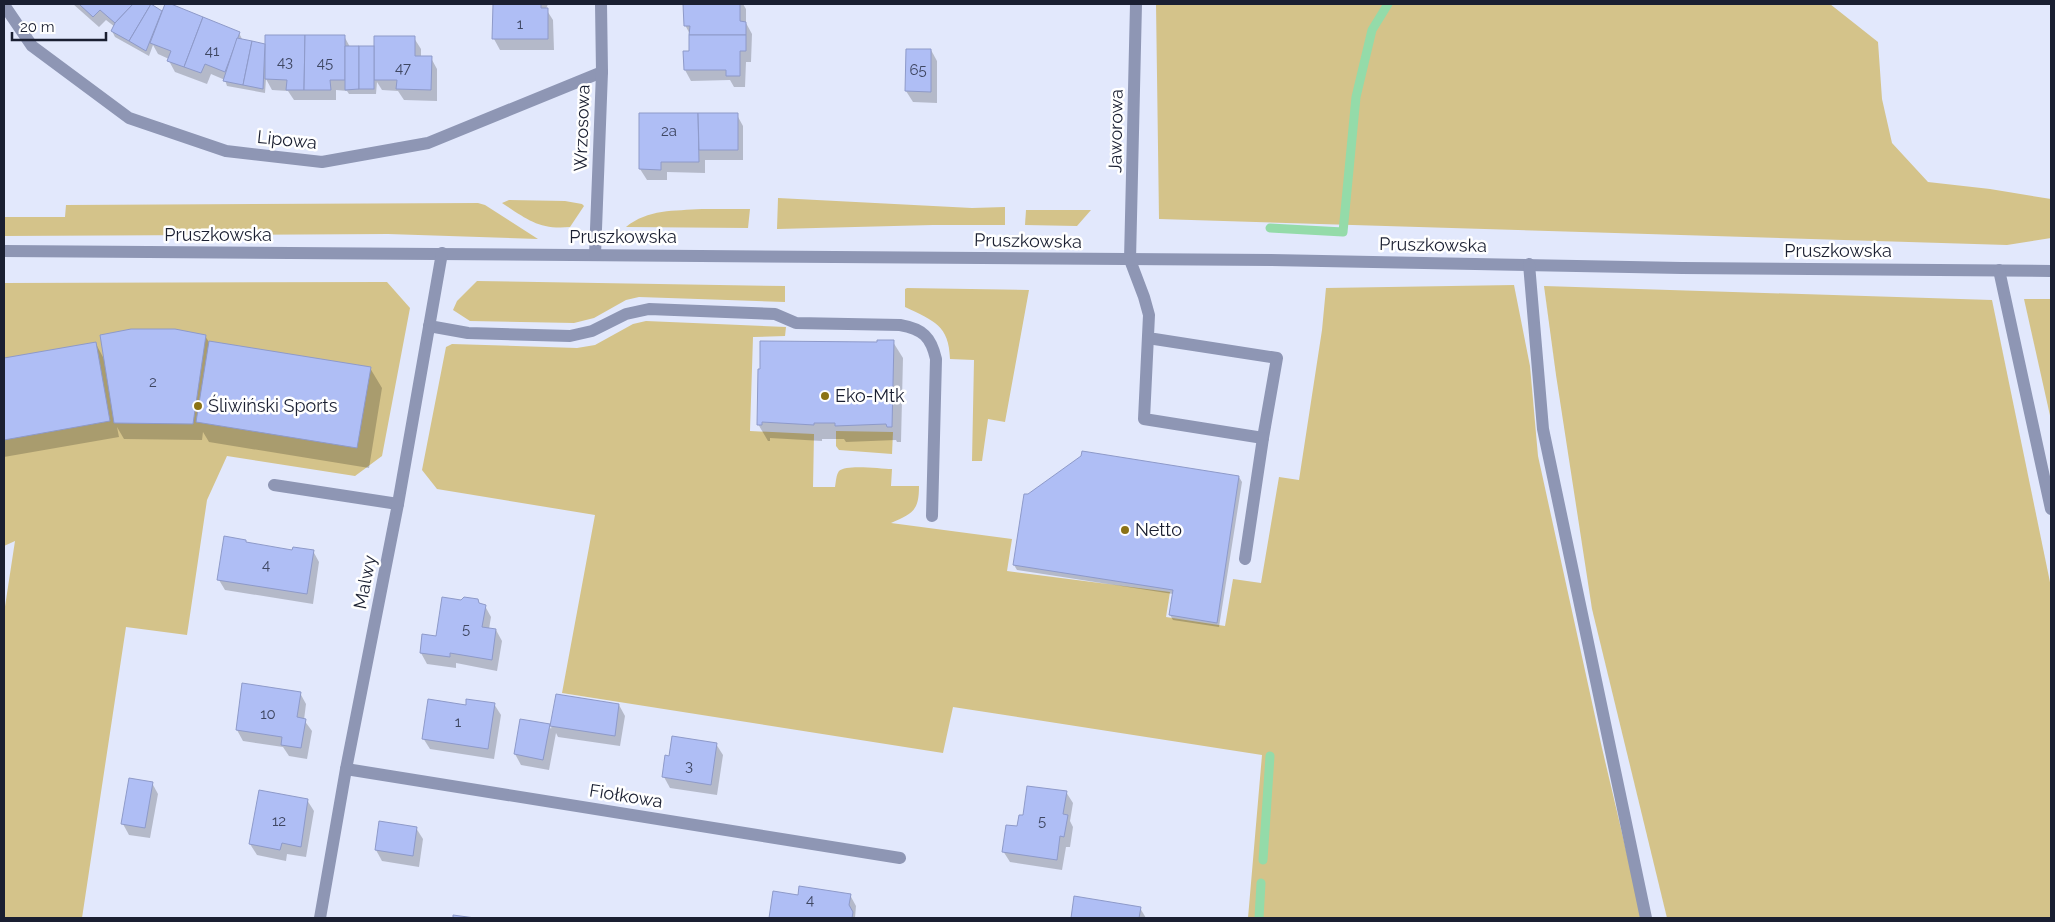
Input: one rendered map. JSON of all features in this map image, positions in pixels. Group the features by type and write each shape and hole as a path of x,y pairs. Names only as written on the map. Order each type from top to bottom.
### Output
{"street":[{"name":"Wrzosowa","path":"595,254 602,72 601,4"},
{"name":"Jaworowa","path":"1130,260 1136,4"},
{"name":"Lipowa","path":"4,5 32,46 129,118 226,151 312,161 322,162 428,143 602,72"},
{"name":"Pruszkowska","path":"4,251 595,254 2051,271"},
{"name":"Malwy","path":"320,918 346,769 398,504 442,253"},
{"path":"1130,260 1148,315 1144,419 1264,438"},
{"path":"1529,264 1543,429 1646,918"},
{"path":"1999,270 2051,509"},
{"path":"429,326 468,333 570,336 592,332 626,314 649,308 775,314 796,323 900,325 912,327 928,337 933,345 936,359 932,516"},
{"path":"1148,338 1277,358 1245,559"},
{"path":"274,485 398,504"},
{"name":"Fiołkowa","path":"346,769 900,858"}],"shaded area":[{"path":"1156,4 1830,4 1878,42 1882,99 1892,143 1928,182 1990,189 2051,199 2051,238 2007,245 1159,219"},
{"path":"778,198 972,208 1005,207 1005,225 777,229"},
{"path":"509,200 565,201 584,206 570,227 550,227 534,222 502,203"},
{"path":"478,203 485,205 538,239 388,234 4,236 4,217 65,217 66,205"},
{"path":"702,209 750,209 748,228 626,227 634,221 652,214"},
{"path":"1026,210 1091,210 1077,226 1025,225"},
{"path":"477,281 785,286 785,302 639,297 626,300 594,318 574,323 470,321 453,310 457,301"},
{"path":"387,282 410,308 382,456 355,476 227,456 207,500 187,635 126,627 82,918 4,918 4,613 15,541 4,546 4,283"},
{"path":"1514,285 1530,366 1538,456 1602,748 1642,918 1248,918 1262,755 953,707 943,753 562,693 595,515 437,489 422,470 446,347 452,344 577,348 595,345 633,324 646,321 786,327 785,336 753,337 750,431 814,434 813,487 835,487 838,473 843,469 856,467 892,469 891,486 919,486 919,494 918,501 913,510 905,517 891,523 1012,539 1007,571 1170,592 1166,617 1225,626 1233,579 1261,583 1279,477 1299,480 1322,330 1326,288"},
{"path":"1544,286 1992,300 2051,587 2051,918 1667,918 1592,609"},
{"path":"905,289 1029,290 1005,422 988,419 982,461 972,461 974,360 950,359 947,338 943,331 932,321 905,307"},
{"path":"2024,299 2051,299 2051,420"},
{"path":"836,431 893,432 892,454 839,450 836,446"}],"building":[{"path":"81,4 133,4 115,23 100,10 93,17"},
{"path":"133,4 151,4 129,41 111,31 115,23"},
{"path":"151,4 162,11 146,51 129,41"},
{"path":"165,4 171,4 203,17 184,67 167,61 171,51 150,43"},
{"path":"493,4 541,4 541,8 548,8 548,39 492,39"},
{"path":"683,4 740,4 740,21 746,22 746,35 689,35 690,26 684,26"},
{"path":"203,17 240,32 225,72 205,64 201,73 184,67"},
{"path":"265,35 305,35 304,90 286,90 287,80 265,79"},
{"path":"305,35 345,35 345,80 330,80 331,90 304,90"},
{"path":"689,35 746,35 746,51 740,51 740,76 726,76 726,70 684,70 683,51 689,51"},
{"path":"374,36 415,36 415,56 432,56 431,90 396,89 397,80 374,80"},
{"path":"237,38 252,41 243,85 223,81"},
{"path":"252,41 265,44 263,89 243,85"},
{"path":"345,46 359,46 359,89 345,90"},
{"path":"359,46 374,46 374,89 359,89"},
{"path":"906,49 931,49 931,92 905,91"},
{"path":"639,113 698,113 699,162 661,162 661,170 639,169"},
{"path":"698,113 738,113 738,150 699,150"},
{"path":"131,329 175,329 206,335 193,424 114,423 100,335"},
{"name":"Eko-Mtk","path":"877,340 894,340 892,427 887,427 886,424 835,426 835,423 814,423 814,425 762,422 762,425 757,425 760,341 877,342"},
{"path":"209,341 371,367 357,448 196,422"},
{"path":"96,342 110,421 4,440 4,358"},
{"name":"Netto","path":"1082,451 1239,476 1217,623 1169,615 1173,590 1013,565 1024,494 1028,494 1081,456"},
{"path":"224,536 292,550 293,547 314,550 307,594 217,580"},
{"path":"442,597 461,600 464,597 478,599 479,603 486,605 482,627 496,629 492,660 450,653 450,657 420,653 422,634 436,636"},
{"path":"242,683 301,692 297,717 306,719 301,748 281,745 282,737 236,730"},
{"path":"556,694 619,704 615,736 550,726"},
{"path":"428,699 466,705 466,699 495,703 488,749 422,739"},
{"path":"520,719 550,724 543,760 514,754"},
{"path":"672,736 717,743 711,785 662,777 665,755 669,756"},
{"path":"129,778 153,782 145,828 121,824"},
{"path":"1027,786 1067,791 1063,814 1068,815 1064,837 1060,836 1057,860 1002,852 1006,825 1017,826 1019,815 1023,815"},
{"path":"259,790 308,799 301,847 282,843 280,850 249,844"},
{"path":"379,821 417,827 413,856 375,850"},
{"path":"799,886 851,894 849,905 853,912 852,918 769,918 773,891 798,895"},
{"path":"1074,896 1141,907 1139,918 1071,918"},
{"path":"453,915 475,918 453,918"}],"waterway":[{"path":"1270,228 1343,232 1356,97 1372,30 1388,4"},
{"path":"1263,860 1270,756"},
{"path":"1259,918 1261,883"}],"place":[{"name":"Eko-Mtk","path":"825,396"},
{"name":"Śliwiński Sports","path":"198,406"},
{"name":"Netto","path":"1125,530"}]}
